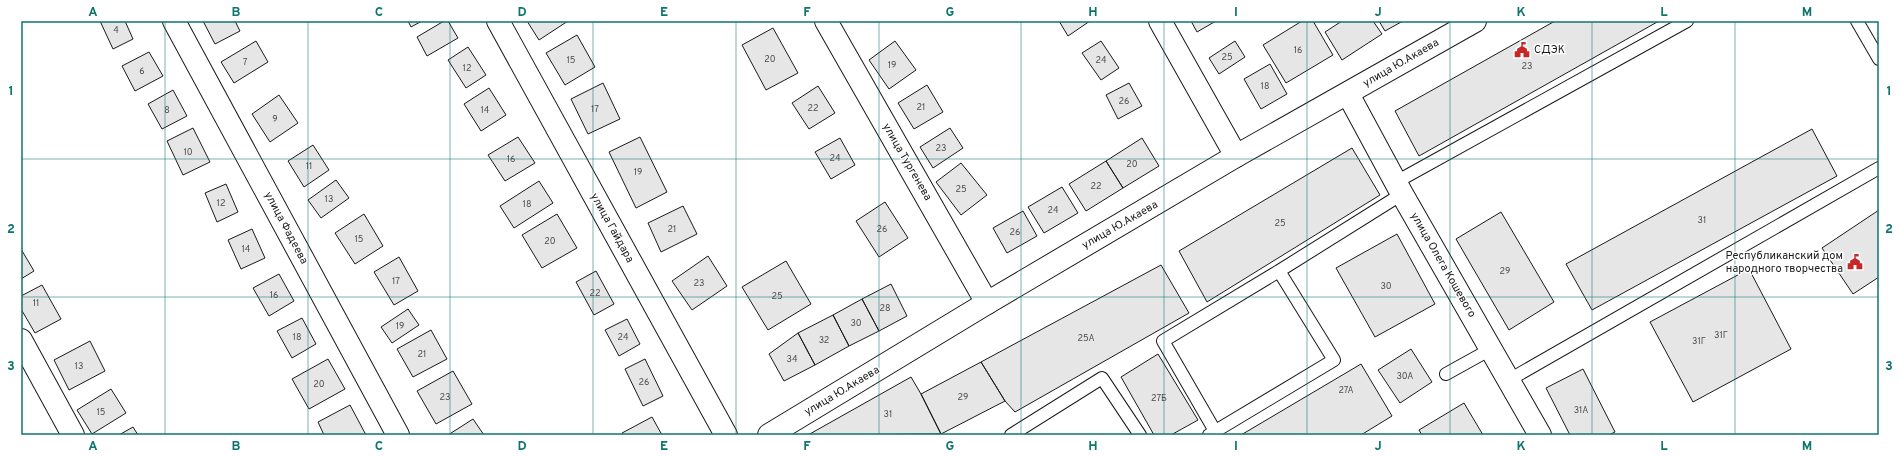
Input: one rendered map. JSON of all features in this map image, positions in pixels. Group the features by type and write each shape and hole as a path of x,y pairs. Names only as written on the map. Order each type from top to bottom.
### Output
{"street":[{"name":"улица Фадеева","path":"174,21 398,435"},
{"name":"улица Гайдара","path":"498,21 726,435"},
{"name":"улица Тургенева","path":"826,21 987,303"},
{"path":"1160,21 1236,156"},
{"name":"улица Ю.Акаева","path":"769,435 987,303 1236,156 1475,21"},
{"name":"улица Олега Кошевого","path":"1348,94 1399,188 1540,435"},
{"path":"21,340 73,435"}],"lane":[{"path":"1279,271 1334,360 1212,433 1163,341 1279,271 1399,188 1688,21"},
{"path":"1857,21 1879,59"},
{"path":"1509,380 1879,168"},
{"path":"1446,374 1491,349"},
{"path":"1011,435 1102,378 1140,435"}],"building":[{"path":"100,21 125,21 133,39 113,49"},
{"path":"203,21 235,21 240,31 215,44"},
{"path":"408,21 422,21 411,27"},
{"path":"444,21 448,21 458,38 427,56 417,37"},
{"path":"527,21 568,21 539,40"},
{"path":"1059,21 1090,21 1068,36"},
{"path":"1191,21 1216,21 1197,32"},
{"path":"1302,21 1313,21 1333,55 1286,83 1263,45"},
{"path":"1342,21 1373,21 1382,34 1342,60 1325,32"},
{"path":"1379,21 1403,21 1385,31"},
{"path":"1555,21 1659,21 1419,156 1395,111"},
{"path":"773,28 798,73 766,90 742,45"},
{"path":"577,35 595,67 565,85 546,53"},
{"path":"256,41 268,62 234,83 221,62"},
{"path":"895,41 916,70 889,89 869,60"},
{"path":"1101,41 1119,68 1101,80 1082,53"},
{"path":"1235,41 1245,57 1219,74 1209,58"},
{"path":"468,47 486,75 466,88 448,60"},
{"path":"149,52 163,76 135,91 122,66"},
{"path":"1270,64 1287,94 1261,109 1244,79"},
{"path":"603,83 620,119 588,134 571,99"},
{"path":"1129,83 1142,106 1118,119 1106,95"},
{"path":"927,85 943,112 914,129 898,103"},
{"path":"818,86 835,113 809,129 792,103"},
{"path":"489,88 506,115 481,131 464,104"},
{"path":"173,90 187,116 162,129 148,104"},
{"path":"279,95 298,123 270,142 252,114"},
{"path":"193,128 210,162 183,175 167,141"},
{"path":"950,128 963,148 933,168 920,147"},
{"path":"1812,129 1837,176 1592,310 1566,264"},
{"path":"518,137 535,163 505,181 488,155"},
{"path":"640,137 667,192 636,208 609,152"},
{"path":"840,138 855,165 831,179 815,152"},
{"path":"1142,138 1159,166 1123,188 1106,161"},
{"path":"313,145 329,170 304,187 288,161"},
{"path":"1352,148 1380,195 1207,302 1179,251"},
{"path":"1106,161 1123,188 1086,211 1069,184"},
{"path":"961,163 987,195 961,215 936,182"},
{"path":"336,180 349,198 321,218 308,200"},
{"path":"539,181 553,203 514,228 500,206"},
{"path":"226,184 238,212 217,222 205,193"},
{"path":"1062,187 1078,213 1044,233 1028,207"},
{"path":"885,202 908,238 879,257 856,221"},
{"path":"683,206 697,234 661,252 648,223"},
{"name":"Республиканский дом народного творчества","path":"1879,210 1879,277 1853,294 1822,248"},
{"path":"1023,211 1037,236 1007,253 993,228"},
{"path":"1501,212 1554,302 1509,330 1456,239"},
{"path":"364,214 383,246 355,264 335,233"},
{"path":"557,214 577,248 542,268 522,235"},
{"path":"252,229 265,258 241,269 228,240"},
{"path":"1397,234 1435,304 1375,337 1336,268"},
{"path":"21,249 34,271 21,279"},
{"path":"708,256 727,286 692,310 672,281"},
{"path":"399,257 418,291 394,305 374,272"},
{"path":"786,261 811,304 768,330 742,287"},
{"path":"1161,265 1189,313 1015,412 1005,401 981,362"},
{"path":"1749,269 1791,349 1693,402 1650,322"},
{"path":"596,271 614,304 594,315 576,282"},
{"path":"279,274 294,301 269,316 253,288"},
{"path":"891,284 907,316 879,331 862,299"},
{"path":"42,285 61,319 35,333 21,309 21,296"},
{"path":"862,299 879,331 849,346 833,315"},
{"path":"408,309 419,325 392,343 381,327"},
{"path":"833,315 849,346 815,365 798,333"},
{"path":"302,318 316,344 292,358 277,331"},
{"path":"627,319 640,344 619,356 605,330"},
{"path":"431,330 447,359 413,377 397,349"},
{"path":"798,333 815,365 784,381 769,354"},
{"path":"90,341 105,371 69,390 54,360"},
{"path":"1411,349 1432,382 1400,403 1378,370"},
{"path":"1158,354 1198,420 1171,435 1154,435 1121,377"},
{"path":"328,359 345,389 309,409 292,379"},
{"path":"645,359 663,396 643,406 625,369"},
{"path":"981,362 1005,401 941,434 921,394"},
{"path":"1361,364 1392,416 1361,435 1241,435"},
{"path":"1583,369 1615,432 1609,435 1570,435 1546,388"},
{"path":"453,371 472,404 436,424 417,391"},
{"path":"911,377 941,434 808,435"},
{"path":"111,389 126,413 92,434 77,410"},
{"path":"1464,403 1483,435 1422,435 1419,430"},
{"path":"350,405 366,435 324,435 318,422"},
{"path":"652,417 662,435 623,435 622,433"},
{"path":"473,419 484,435 448,435"},
{"path":"133,427 138,435 119,435"}],"place":[{"name":"СДЭК","path":"1522,50"},
{"name":"Республиканский дом народного творчества","path":"1855,262"}]}
